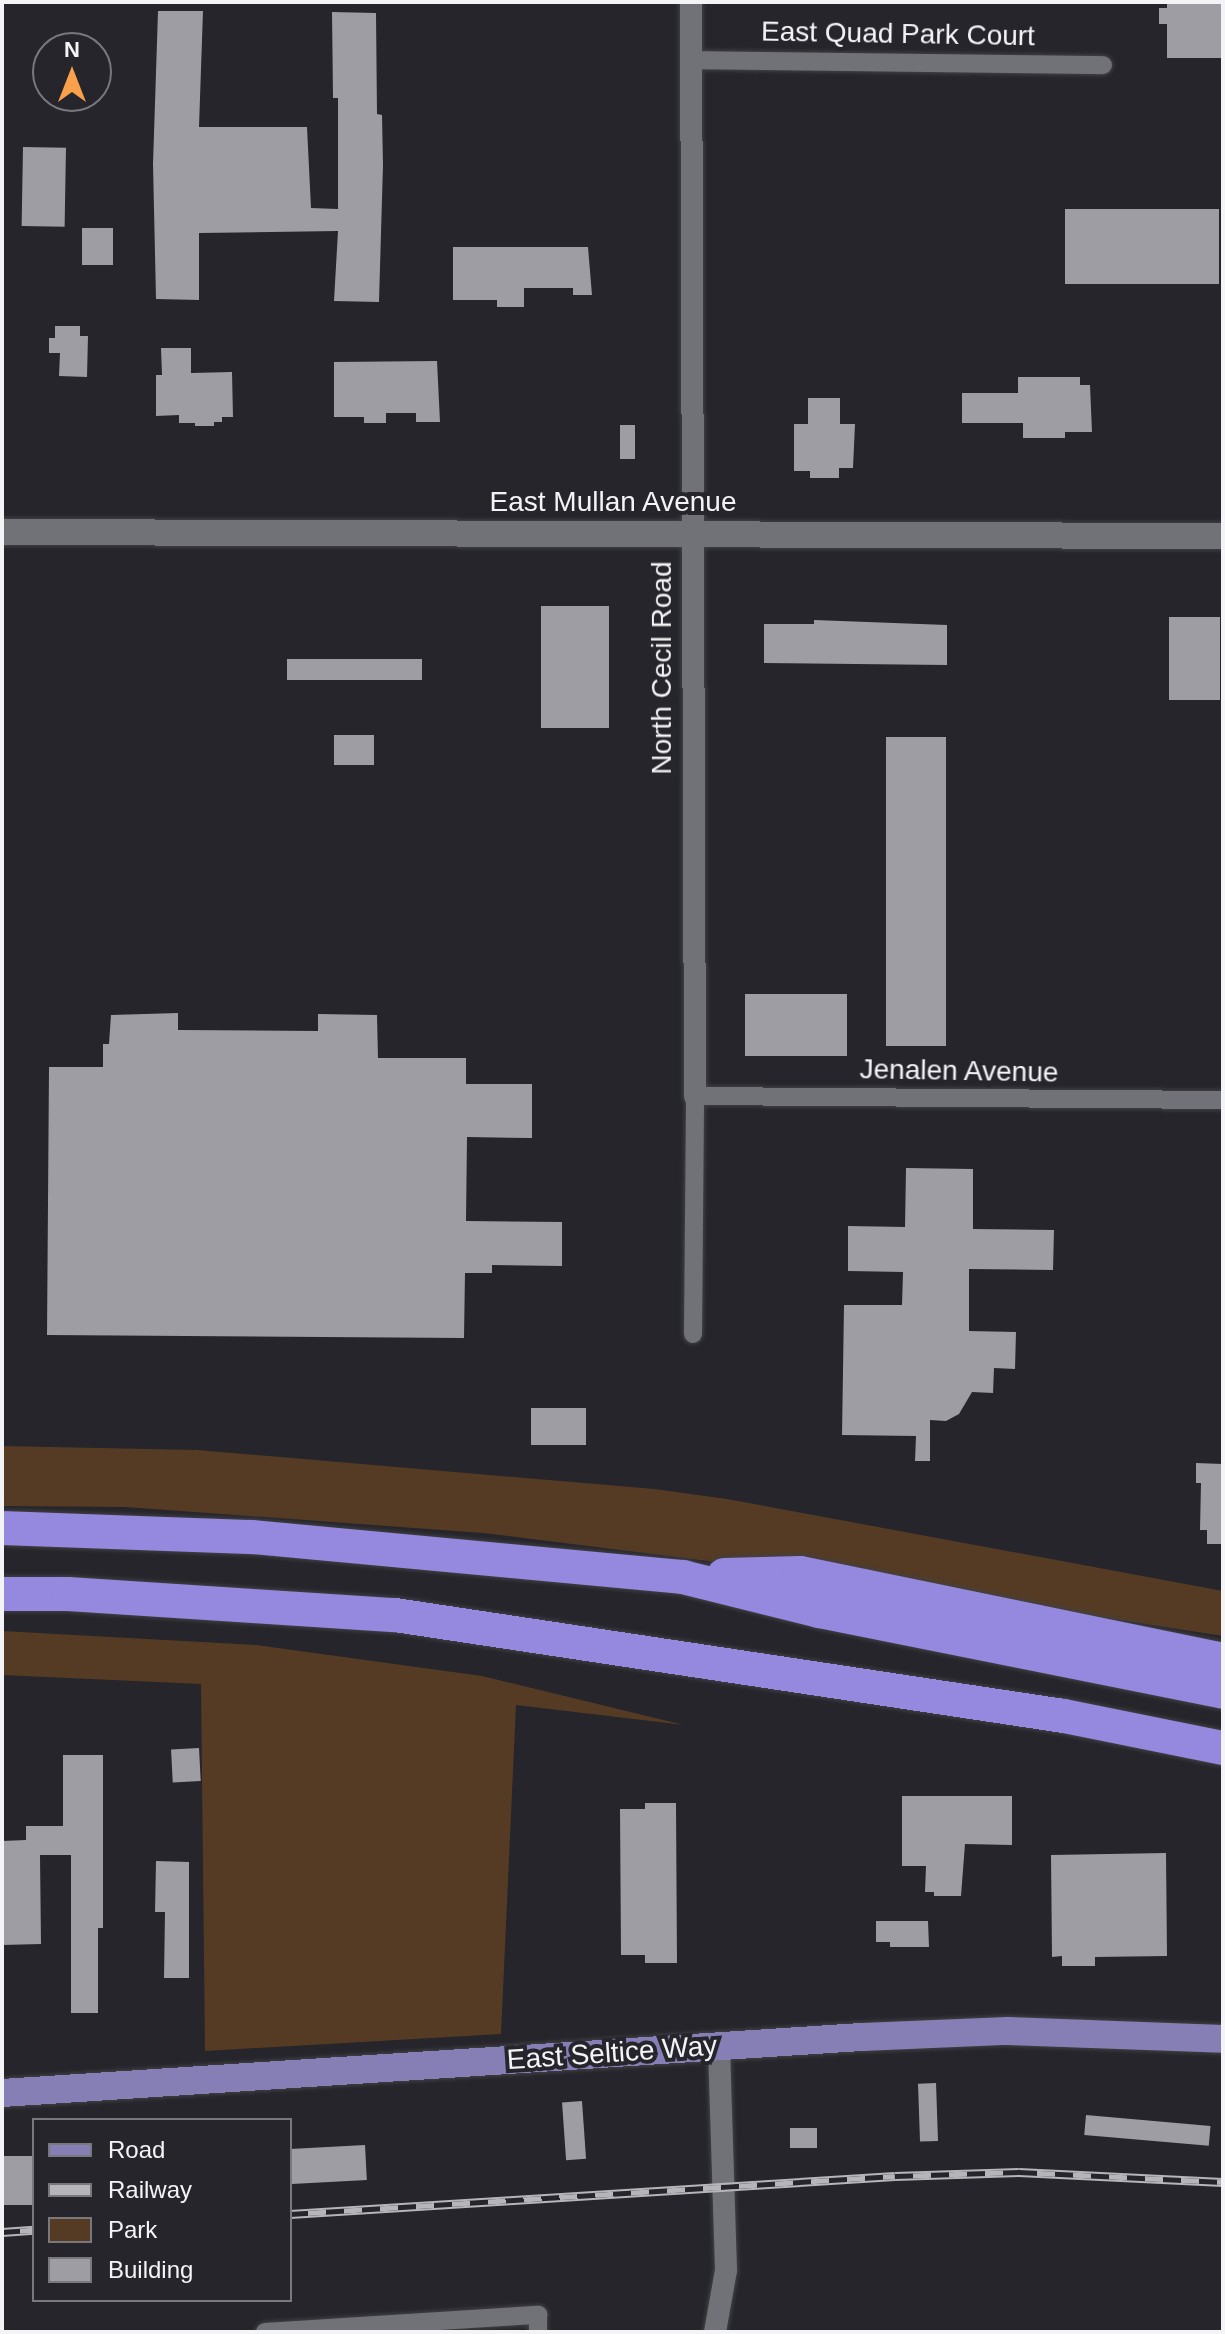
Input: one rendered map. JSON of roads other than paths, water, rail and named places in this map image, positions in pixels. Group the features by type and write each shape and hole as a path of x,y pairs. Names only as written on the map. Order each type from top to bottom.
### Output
{"highway":[{"path":"2,1528 252,1537 683,1577 800,1573 1223,1660"},
{"path":"683,1577 819,1611 1223,1692"},
{"path":"2,1594 68,1594 395,1615 1064,1716 1223,1748"},
{"path":"1064,1716 1223,1767"}],"main road":[{"name":"East Mullan Avenue","path":"2,532 1223,536"},
{"name":"East Seltice Way","path":"2,2093 719,2046 1008,2031 1223,2039"}],"street":[{"name":"North Cecil Road","path":"691,2 693,1334"},
{"name":"East Quad Park Court","path":"691,60 1103,65"},
{"name":"Jenalen Avenue","path":"695,1096 1223,1100"},
{"path":"715,2332 726,2270 719,2046"},
{"path":"265,2332 538,2315 538,2332"}],"railway":[{"path":"292,2214 895,2176 1019,2172 1223,2182"},
{"path":"2,2232 32,2230"}]}
